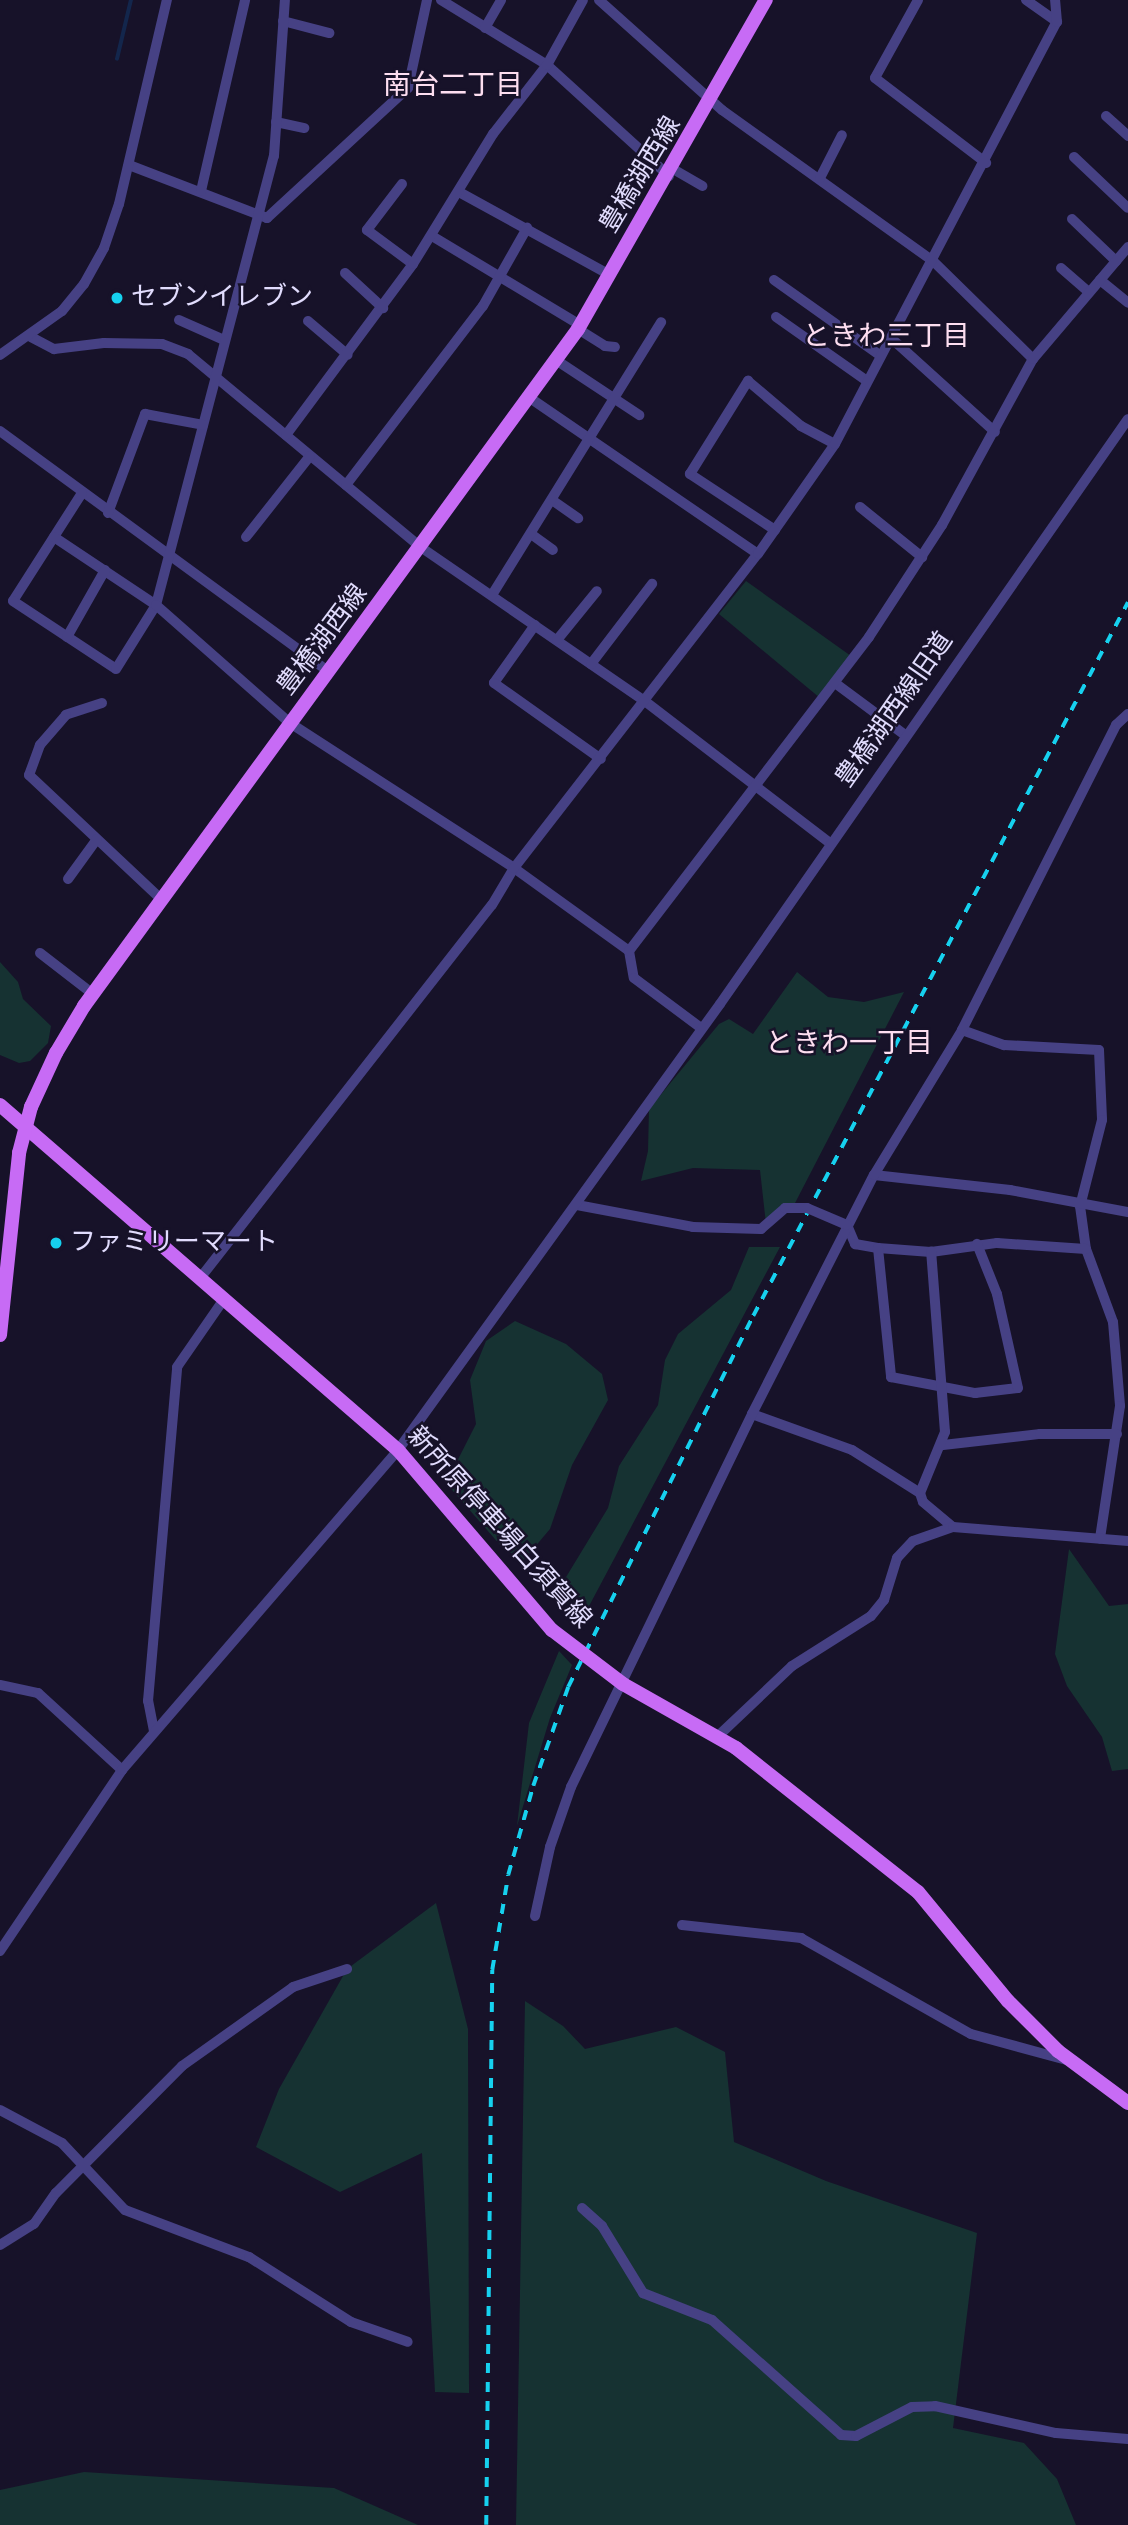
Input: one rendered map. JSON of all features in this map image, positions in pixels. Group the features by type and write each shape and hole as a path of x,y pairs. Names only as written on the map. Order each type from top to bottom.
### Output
{"main road":[{"name":"豊橋湖西線","path":"0,1335 25,1126 56,1053 93,994 290,723 422,548 579,327 712,101 766,0"},
{"name":"新所原停車場白須賀線","path":"0,1105 398,1450 552,1630 623,1684 716,1737 918,1892 1008,2001 1058,2051 1128,2103"}],"street":[{"path":"0,355 31,337 84,284 106,244 129,164 167,0"},
{"path":"201,191 245,0"},
{"path":"82,494 13,601 116,669 156,605 274,156 285,0"},
{"path":"129,164 267,218 408,88 427,0"},
{"path":"441,0 547,65 671,172 703,186"},
{"path":"485,28 501,0"},
{"path":"286,435 383,308 432,236 493,134 547,65 583,0"},
{"path":"598,0 712,101 933,261 1033,359"},
{"path":"918,0 875,78 986,163"},
{"path":"1026,0 1057,22"},
{"path":"201,1277 492,905 514,868 646,702 758,554 835,444 986,163 1057,22 1055,0"},
{"path":"283,21 329,33"},
{"path":"1106,116 1128,136"},
{"path":"276,122 304,128"},
{"path":"820,178 842,135"},
{"path":"1074,157 1128,208"},
{"path":"401,184 367,230 413,264"},
{"path":"459,192 610,275"},
{"path":"1072,219 1116,261"},
{"path":"346,485 483,306 527,228"},
{"path":"432,236 579,327 604,346 615,347"},
{"path":"629,951 835,683 922,557 995,432 1033,359 1128,247"},
{"path":"1061,268 1089,292"},
{"path":"345,273 383,308"},
{"path":"774,280 881,356"},
{"path":"1100,280 1128,303"},
{"path":"776,317 867,381"},
{"path":"179,320 225,340"},
{"path":"308,321 348,355"},
{"path":"492,595 616,400 661,322"},
{"path":"31,337 54,349 104,343 162,344 188,354 217,375 422,548 646,702 831,844"},
{"path":"891,338 995,432"},
{"path":"556,360 639,415"},
{"path":"775,530 690,474 748,381 801,426 835,444"},
{"path":"530,398 758,554"},
{"path":"108,513 145,414 203,425"},
{"name":"豊橋湖西線旧道","path":"0,1951 122,1770 398,1450 577,1205 1128,419"},
{"path":"0,431 82,494 168,553 329,672"},
{"path":"246,537 310,456"},
{"path":"552,500 578,518"},
{"path":"860,507 922,557"},
{"path":"531,534 552,550"},
{"path":"54,537 156,605 290,723 514,868 629,951 634,978 701,1028"},
{"path":"67,637 104,570"},
{"path":"591,664 652,584"},
{"path":"557,640 597,591"},
{"path":"535,625 494,683 601,759"},
{"path":"835,683 905,735"},
{"path":"102,704 66,715 40,745 29,775 162,900"},
{"path":"535,1916 550,1847 571,1787 752,1414 805,1318 847,1225 874,1175 962,1030 1116,725 1128,714"},
{"path":"68,879 97,839"},
{"path":"40,953 93,994"},
{"path":"962,1030 1004,1045 1099,1050 1102,1120 1080,1206 1086,1249 1107,1296 1117,1348 1117,1434 1100,1538"},
{"path":"874,1175 1010,1190 1080,1206 1128,1212"},
{"path":"577,1205 693,1227 761,1229 785,1208 807,1208 847,1225 855,1244 878,1248 931,1252 977,1244 1086,1249"},
{"path":"878,1248 891,1377 942,1389 975,1393 1018,1388 997,1294 977,1244"},
{"path":"920,1493 943,1446 942,1389 931,1252"},
{"path":"154,1731 148,1701 177,1367 224,1298"},
{"path":"752,1414 852,1450 920,1493 923,1502 953,1528"},
{"path":"943,1446 1040,1434 1117,1434"},
{"path":"716,1737 792,1666 872,1616 884,1600 897,1558 913,1541 953,1528 1128,1541"},
{"path":"0,1685 38,1693 122,1770"},
{"path":"682,1925 802,1938 971,2034 1076,2062"},
{"path":"0,2245 34,2224 56,2193 85,2167 182,2066 219,2037 293,1987 347,1969"},
{"path":"0,2110 62,2143 125,2210 249,2257 351,2322 408,2342"},
{"path":"582,2208 613,2242 643,2293 712,2320 841,2435 856,2436 912,2407 935,2406 1056,2433 1128,2439"}],"green space":[{"path":"746,581 851,656 820,698 719,614"},
{"path":"0,962 18,982 23,999 51,1026 48,1043 30,1061 19,1063 0,1055"},
{"path":"797,972 828,997 864,1002 904,992 794,1205 766,1224 760,1170 693,1168 641,1181 648,1151 649,1109 719,1024 729,1019 753,1034"},
{"path":"749,1247 780,1247 588,1608 569,1608 560,1587 608,1508 619,1466 658,1405 665,1360 678,1334 731,1290"},
{"path":"515,1321 566,1344 602,1374 608,1400 572,1465 550,1529 523,1561 501,1546 446,1483 476,1424 470,1380 486,1341"},
{"path":"1069,1549 1109,1606 1128,1604 1128,1769 1112,1771 1102,1737 1067,1686 1055,1654"},
{"path":"559,1651 572,1665 550,1718 517,1826 529,1723"},
{"path":"436,1903 468,2029 469,2393 435,2392 422,2153 340,2192 256,2147 279,2089 347,1969"},
{"path":"525,2001 563,2026 585,2049 676,2027 725,2052 734,2142 826,2181 977,2233 953,2428 1024,2443 1057,2479 1076,2525 516,2525"},
{"path":"84,2472 334,2488 418,2525 0,2525 0,2490"}],"waterway":[{"path":"117,59 131,0"}],"railway":[{"path":"486,2525 492,1970 508,1875 533,1786 568,1687 753,1316 1128,602"}],"place":[{"name":"セブンイレブン","path":"117,298"},
{"name":"ファミリーマート","path":"56,1243"}],"district":[{"name":"南台二丁目","path":"453,86"},
{"name":"ときわ三丁目","path":"886,337"},
{"name":"ときわ一丁目","path":"849,1044"}]}
